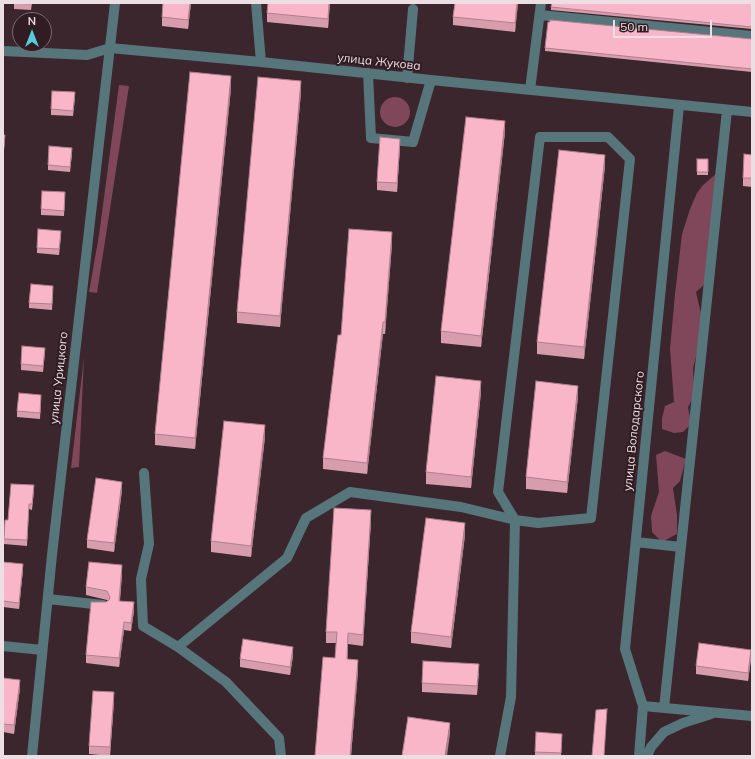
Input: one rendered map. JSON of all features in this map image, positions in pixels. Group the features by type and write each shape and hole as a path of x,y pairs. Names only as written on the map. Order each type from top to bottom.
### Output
{"street":[{"name":"улица Урицкого","path":"32,756 42,650 115,3"},
{"path":"255,3 261,62"},
{"path":"530,90 541,3"},
{"path":"407,78 414,9"},
{"path":"540,15 752,36"},
{"name":"улица Жукова","path":"3,51 88,55 110,48 261,62 679,106 752,112"},
{"path":"368,73 371,138 413,142 431,80"},
{"name":"улица Володарского","path":"639,756 643,706 625,650 679,106"},
{"path":"664,708 727,110"},
{"path":"178,647 287,558 306,518 350,492 461,507 515,520 538,523 591,518 630,159 608,137 540,137 498,492 515,520 512,697 500,756"},
{"path":"144,473 149,544 141,579 143,626 178,647 226,682 279,738 281,756"},
{"path":"636,542 681,547"},
{"path":"48,599 104,605"},
{"path":"3,646 42,650"},
{"path":"643,706 752,716"},
{"path":"647,756 651,747 664,732 683,723 714,712"}],"shaded area":[{"path":"119,85 129,86 97,293 89,292 99,235"},
{"path":"395,97 406,101 410,112 406,123 395,127 384,123 380,112 384,101"},
{"path":"716,174 705,284 696,292 702,318 698,348 693,369 693,398 688,407 691,424 683,432 674,433 662,429 662,418 665,406 674,402 670,349 682,234 697,193 703,185"},
{"path":"84,357 79,467 71,468"},
{"path":"665,451 686,459 680,481 673,488 677,515 677,534 662,542 652,532 651,516 659,492 656,455"}],"building":[{"path":"163,3 190,3 188,20 162,17"},
{"path":"268,3 329,3 328,19 267,13"},
{"path":"455,3 517,3 515,23 453,17"},
{"path":"552,3 752,3 752,27 551,7"},
{"path":"550,20 752,39 752,69 545,48 548,22 550,22"},
{"path":"190,72 231,76 195,438 155,434"},
{"path":"258,77 301,81 280,316 237,312"},
{"path":"52,91 75,92 73,111 51,109"},
{"path":"466,117 505,121 481,336 441,331"},
{"path":"3,135 5,135 3,154"},
{"path":"380,137 400,139 397,183 377,182"},
{"path":"49,146 72,148 70,167 48,165"},
{"path":"559,150 605,155 584,347 537,342"},
{"path":"744,154 752,155 752,178 743,178"},
{"path":"697,159 708,159 708,172 697,172"},
{"path":"42,191 65,192 64,211 41,209"},
{"path":"38,229 61,231 59,249 37,248"},
{"path":"349,229 392,232 385,322 383,322 367,463 323,458 338,335 341,335"},
{"path":"31,284 53,286 52,304 29,303"},
{"path":"22,346 45,348 43,366 21,364"},
{"path":"436,376 481,381 471,477 426,472"},
{"path":"536,381 578,386 567,482 526,477"},
{"path":"19,393 41,395 40,413 17,411"},
{"path":"224,421 265,425 251,546 211,541"},
{"path":"96,478 122,482 114,543 87,540"},
{"path":"11,484 34,485 32,504 29,504 27,540 4,539 5,520 8,520"},
{"path":"334,508 371,510 363,635 348,633 347,659 358,660 350,756 315,756 323,657 335,658 337,632 326,632"},
{"path":"426,518 465,523 451,637 411,632"},
{"path":"3,562 23,564 19,603 3,601"},
{"path":"89,562 122,565 119,601 134,602 131,623 124,622 119,658 86,655 91,602 106,602 110,597 107,591 86,587"},
{"path":"243,639 293,647 290,667 240,659"},
{"path":"699,643 751,650 748,673 696,666"},
{"path":"423,661 479,664 477,686 422,683"},
{"path":"3,678 20,680 14,725 3,724"},
{"path":"93,691 114,692 110,747 89,746"},
{"path":"607,709 604,756 592,756 596,710"},
{"path":"408,717 450,723 445,756 402,756"},
{"path":"536,732 562,734 561,753 535,752"}]}
